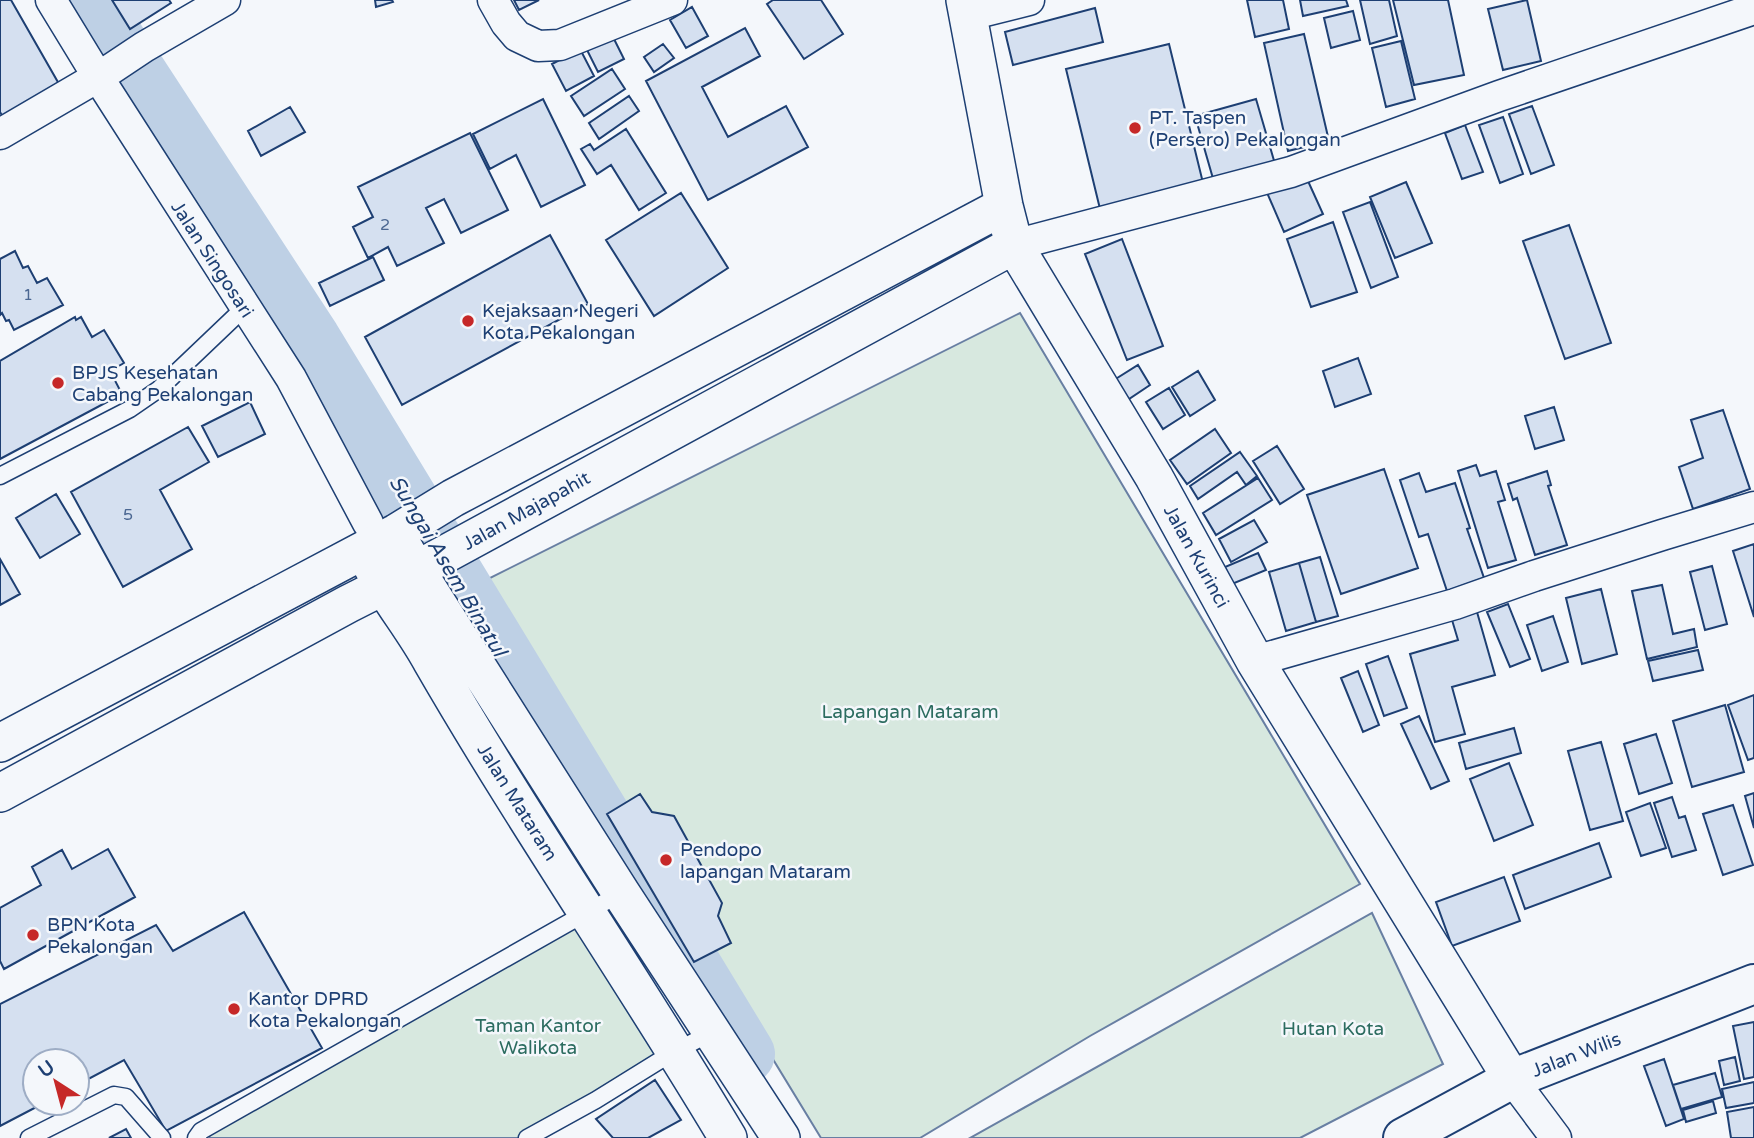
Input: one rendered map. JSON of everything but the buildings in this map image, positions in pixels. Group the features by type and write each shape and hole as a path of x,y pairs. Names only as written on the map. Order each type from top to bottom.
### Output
{"highway":[{"name":"Jalan Wilis","path":"1404,1138 1513,1079 1754,984"}],"street":[{"name":"Jalan Singosari","path":"51,0 103,74 384,533"},
{"path":"0,134 225,0"},
{"path":"493,0 517,36 538,46 560,45 672,0"},
{"path":"967,7 1029,0"},
{"name":"Jalan Kurinci","path":"967,7 1004,206 1014,245 1154,477 1255,661 1513,1079"},
{"path":"1014,245 1291,172 1499,96 1754,9"},
{"path":"0,743 384,533 1004,206"},
{"name":"Jalan Majapahit","path":"0,793 348,604 423,567 1014,245"},
{"path":"1255,661 1454,604 1546,572 1754,507"},
{"path":"384,533 423,567 621,893 781,1138"},
{"name":"Jalan Mataram","path":"384,533 383,587 415,632 728,1138"},
{"path":"1513,1079 1556,1138"}],"lane":[{"path":"0,476 130,409 159,389 244,307"},
{"path":"196,1138 201,1131 621,893"},
{"path":"527,1138 712,1032"},
{"path":"29,1138 114,1095 126,1097 162,1138"}],"green space":[{"name":"Lapangan Mataram","path":"1020,313 1360,884 1090,1036 920,1138 821,1138 482,582"},
{"name":"Taman Kantor Walikota","path":"587,913 676,1051 523,1138 210,1138 209,1136 232,1120"},
{"name":"Hutan Kota","path":"1372,913 1443,1064 1300,1138 970,1138"}],"waterway":[{"name":"Sungai Asem Binatul","path":"91,0 311,340 745,1054"}],"place":[{"name":"PT. Taspen (Persero) Pekalongan","path":"1135,128"},
{"name":"Kejaksaan Negeri Kota Pekalongan","path":"468,321"},
{"name":"BPJS Kesehatan Cabang Pekalongan","path":"58,383"},
{"name":"Pendopo lapangan Mataram","path":"666,860"},
{"name":"BPN Kota Pekalongan","path":"33,935"},
{"name":"Kantor DPRD Kota Pekalongan","path":"234,1009"}]}
